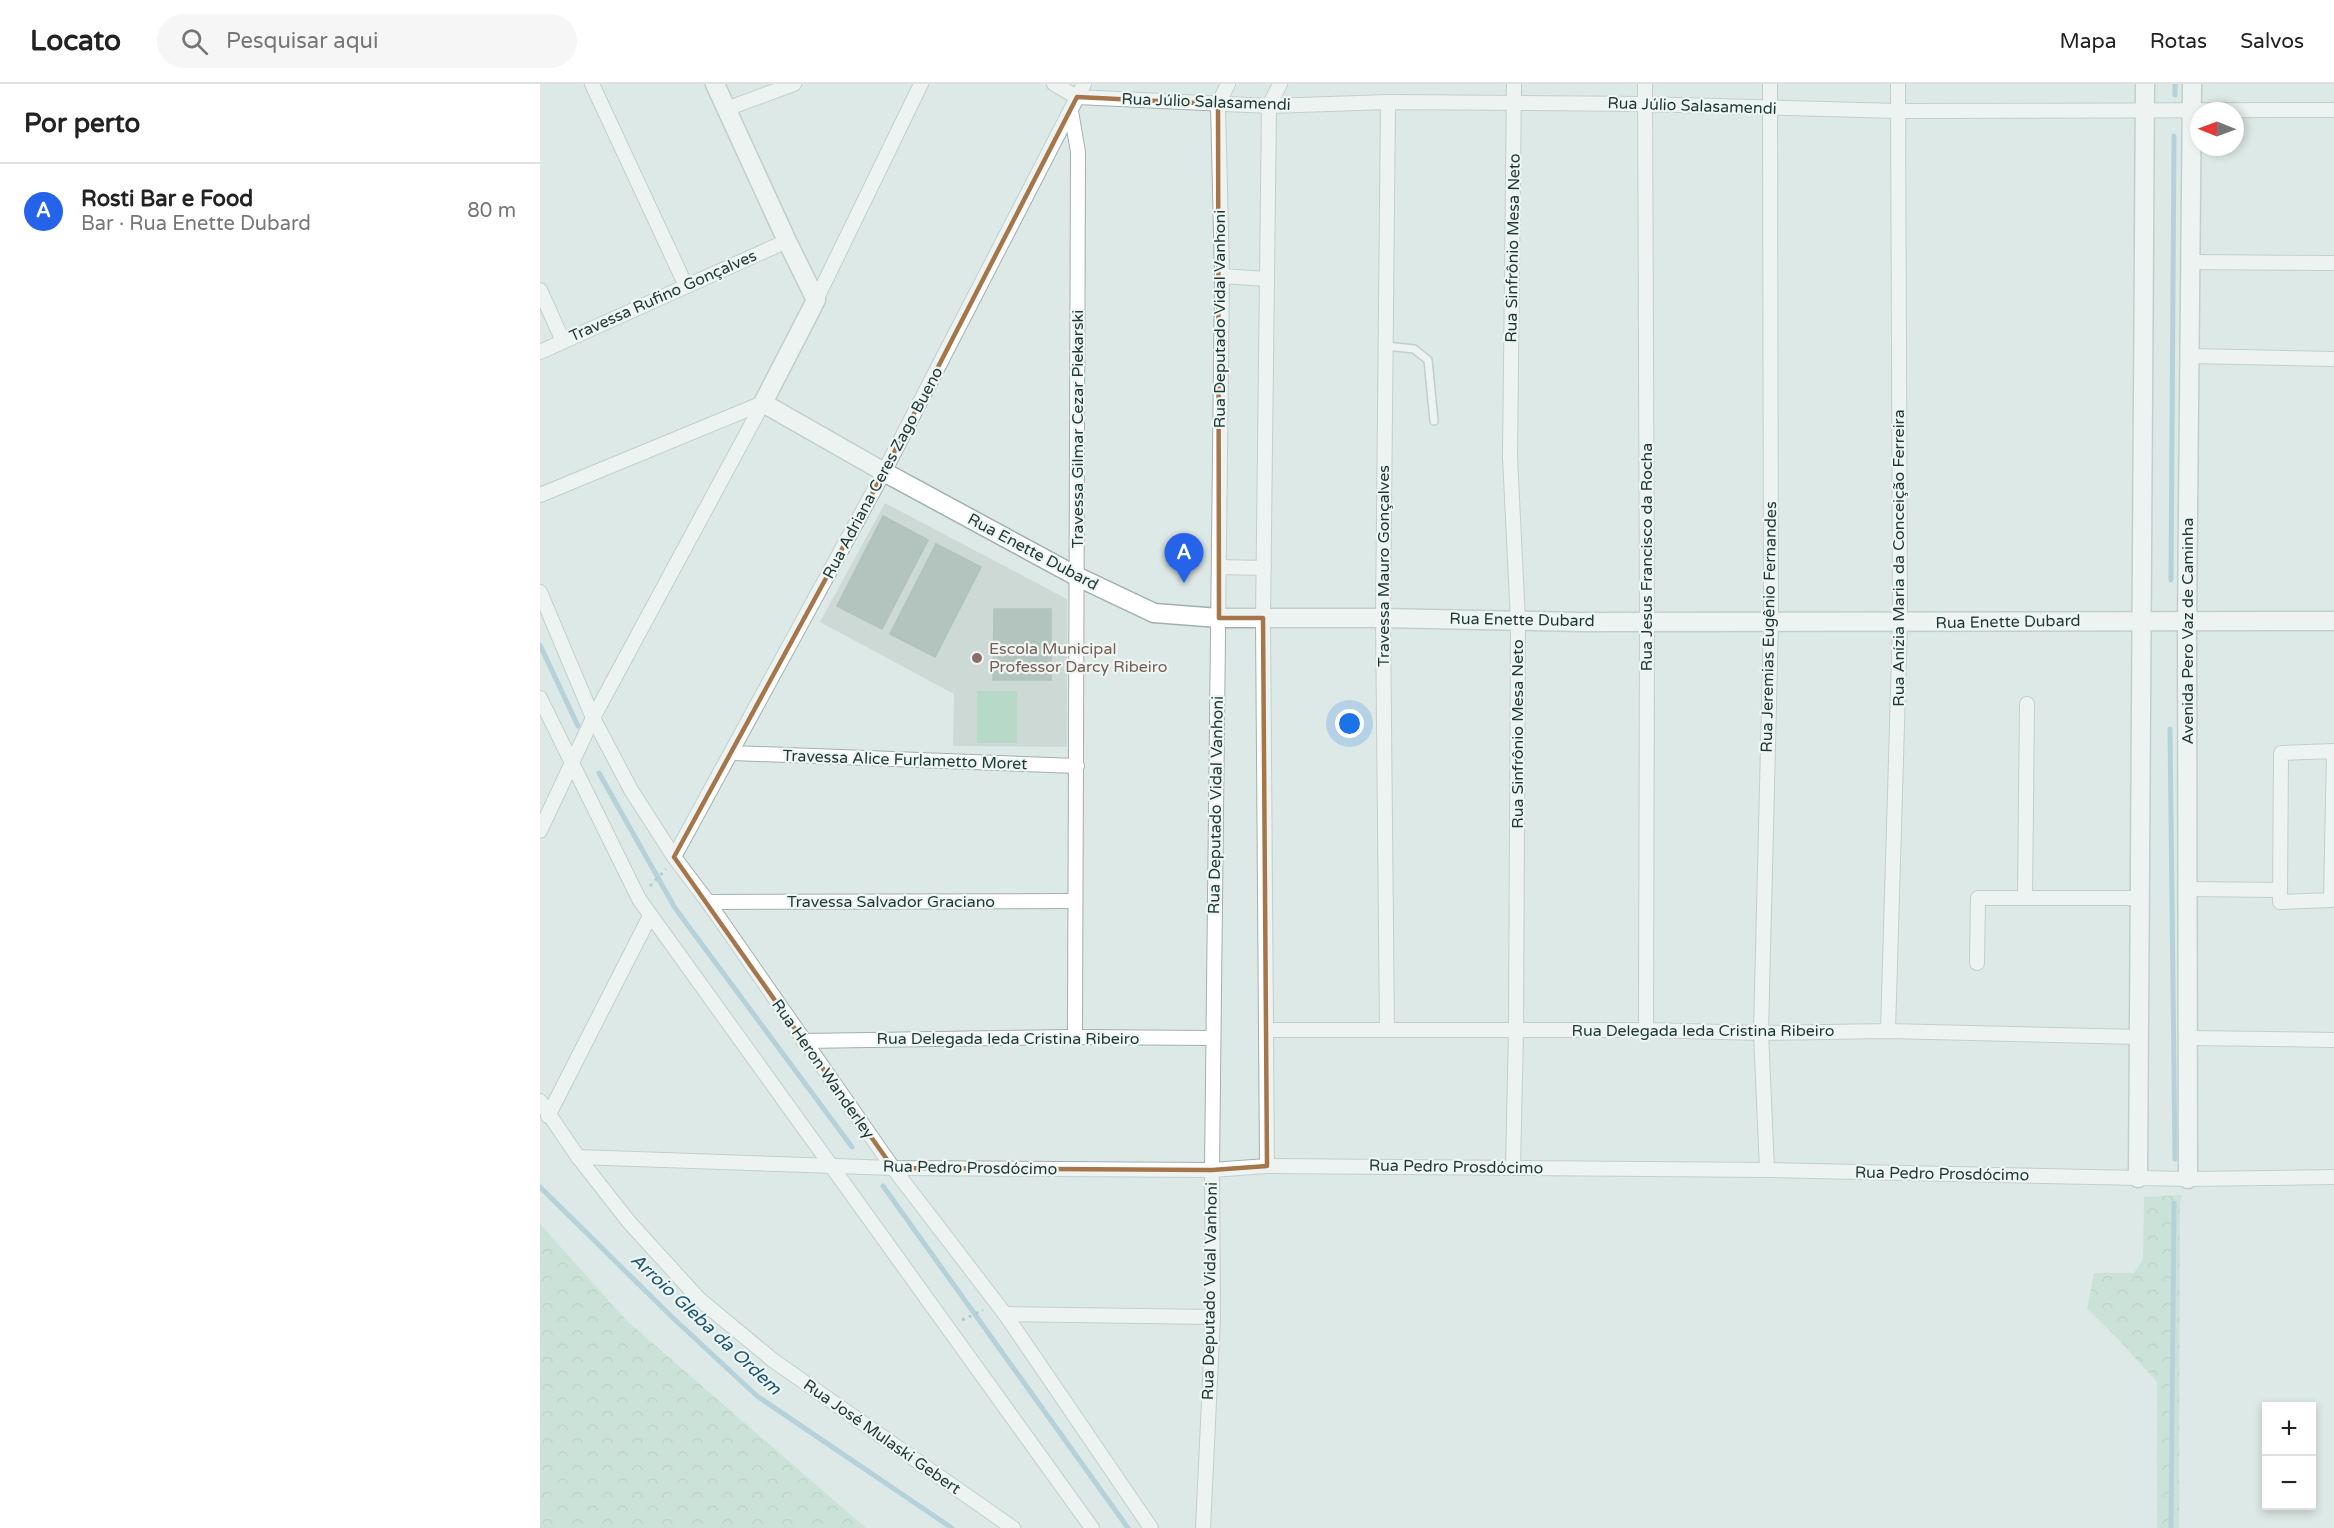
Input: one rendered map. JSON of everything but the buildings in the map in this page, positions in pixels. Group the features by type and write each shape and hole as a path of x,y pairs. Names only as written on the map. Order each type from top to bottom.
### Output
{"street":[{"path":"592,84 686,286"},
{"path":"715,84 786,241 816,300"},
{"path":"726,109 794,84"},
{"path":"540,829 593,718 816,300 921,84"},
{"name":"Rua Júlio Salasamendi","path":"1054,84 1080,90 1218,104 1269,106 1388,102 1644,104 1898,111 2190,109"},
{"name":"Rua Deputado Vidal Vanhoni","path":"1203,1528 1213,1317 1213,1038 1222,276 1218,104 1228,84"},
{"path":"1267,1166 1263,618 1269,106 1280,84"},
{"name":"Rua Sinfrônio Mesa Neto","path":"1513,1168 1518,621 1510,457 1514,84"},
{"name":"Rua Jesus Francisco da Rocha","path":"1645,84 1646,1030"},
{"name":"Rua Jeremias Eugênio Fernandes","path":"1767,1170 1761,1033 1771,622 1770,84"},
{"name":"Rua Anízia Maria da Conceição Ferreira","path":"1887,1031 1900,622 1898,84"},
{"path":"2138,1178 2145,84"},
{"name":"Avenida Pero Vaz de Caminha","path":"2192,84 2193,102"},
{"name":"Rua Adriana Ceres Zago Bueno","path":"670,863 733,753 884,472 1080,90"},
{"name":"Travessa Mauro Gonçalves","path":"1387,1030 1383,618 1388,102"},
{"name":"Rua Júlio Salasamendi","path":"2244,109 2334,110"},
{"name":"Travessa Gilmar Cezar Piekarski","path":"1071,111 1078,152 1075,1037"},
{"name":"Avenida Pero Vaz de Caminha","path":"2188,1179 2187,622 2192,156"},
{"name":"Travessa Rufino Gonçalves","path":"540,352 786,241"},
{"path":"2189,262 2334,263"},
{"path":"1222,276 1267,279"},
{"path":"540,290 563,341"},
{"path":"2189,356 2334,359"},
{"path":"540,495 763,403"},
{"name":"Rua Enette Dubard","path":"763,403 884,472 1078,577 1154,613 1219,618 1647,622 2334,621"},
{"path":"1219,567 1264,568"},
{"name":"Rua Heron Wanderley","path":"540,592 593,718 670,863 708,902 893,1168 1005,1314 1150,1528"},
{"path":"540,698 639,899 650,916 1092,1528"},
{"path":"2025,898 2026,704"},
{"path":"2334,751 2331,900 2280,902 2279,890 2281,753 2334,751"},
{"name":"Travessa Alice Furlametto Moret","path":"733,753 1077,766"},
{"path":"2188,889 2279,890"},
{"path":"1977,963 1978,898 2140,898"},
{"name":"Travessa Salvador Graciano","path":"708,902 1075,901"},
{"path":"548,1116 650,916"},
{"name":"Rua Delegada Ieda Cristina Ribeiro","path":"1266,1030 1646,1030 1761,1033 1887,1031 2140,1037"},
{"name":"Rua Delegada Ieda Cristina Ribeiro","path":"803,1041 1075,1037 1213,1038"},
{"path":"2189,1038 2334,1040"},
{"name":"Rua José Mulaski Gebert","path":"540,1101 548,1116 628,1222 699,1299 774,1361 1013,1528"},
{"name":"Rua Pedro Prosdócimo","path":"578,1157 893,1168 1212,1170 1267,1166 1767,1170 2188,1179 2334,1177"},
{"path":"1005,1314 1213,1317"}],"lane":[{"path":"1386,346 1414,349 1428,360 1434,421"}],"path":[{"path":"645,891 670,863"},
{"path":"958,1322 989,1306"}],"highlighted area":[{"path":"1077,97 1218,104 1219,618 1263,618 1267,1166 1212,1170 893,1168 674,857 884,472"}],"shaded area":[{"name":"Escola Municipal Professor Darcy Ribeiro","path":"885,503 1067,599 1067,747 953,746 954,694 820,622"}],"green space":[{"path":"977,691 1017,691 1017,743 977,743"},
{"path":"2182,1195 2180,1201 2179,1528 2157,1528 2157,1382 2087,1309 2094,1273 2134,1273 2143,1259 2144,1197"},
{"path":"540,1224 627,1321 866,1528 540,1528"}],"waterway":[{"path":"2175,84 2175,95"},
{"path":"2171,580 2174,136"},
{"path":"540,645 578,726"},
{"path":"2170,729 2175,1159"},
{"path":"599,773 675,908 852,1147"},
{"path":"883,1186 1128,1528"},
{"name":"Arroio Gleba da Ordem","path":"540,1187 673,1318 757,1396 952,1528"},
{"path":"2171,1528 2174,1203"}],"place":[{"name":"Rosti Bar e Food","path":"1184,583"},
{"name":"Escola Municipal Professor Darcy Ribeiro","path":"977,658"}]}
